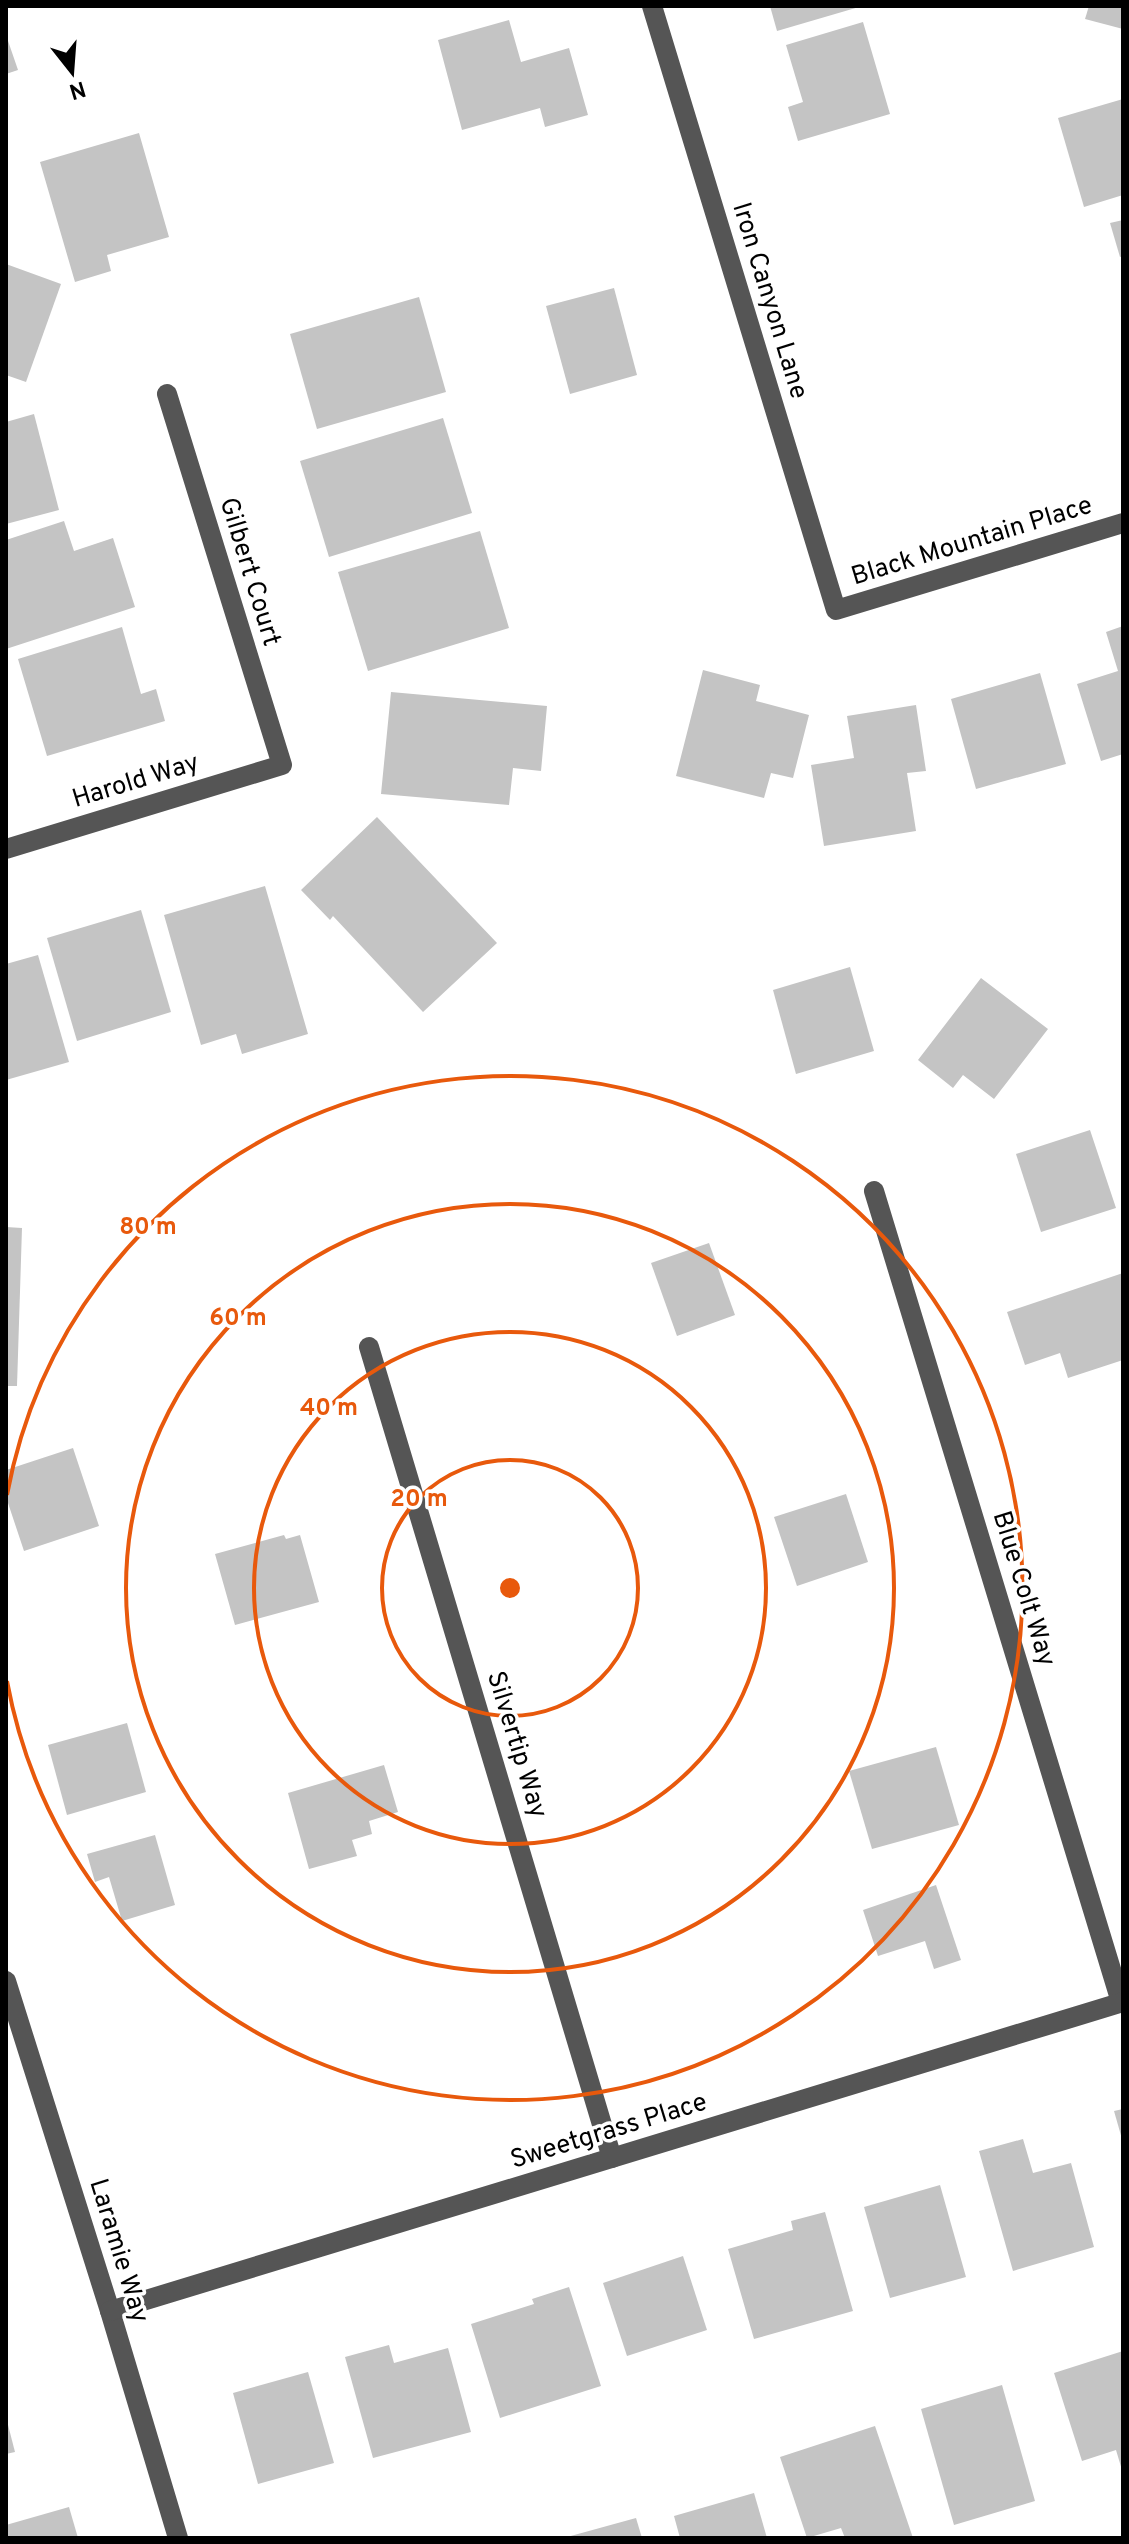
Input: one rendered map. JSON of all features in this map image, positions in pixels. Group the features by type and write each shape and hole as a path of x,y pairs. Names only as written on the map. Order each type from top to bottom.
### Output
{"street":[{"name":"Iron Canyon Lane","path":"652,6 836,610"},
{"name":"Gilbert Court","path":"167,394 282,765"},
{"name":"Black Mountain Place","path":"836,610 1123,523"},
{"name":"Harold Way","path":"6,849 282,765"},
{"name":"Blue Colt Way","path":"874,1191 1122,2002"},
{"name":"Silvertip Way","path":"369,1347 612,2158"},
{"name":"Laramie Way","path":"6,1981 178,2538"},
{"name":"Sweetgrass Place","path":"110,2311 1122,2002"}],"building":[{"path":"770,6 859,6 859,7 777,31"},
{"path":"1089,6 1123,6 1123,29 1085,19"},
{"path":"509,20 521,62 569,48 588,115 545,127 540,108 462,130 438,40"},
{"path":"863,22 890,114 798,141 788,107 803,102 786,45"},
{"path":"6,35 18,70 6,74"},
{"path":"1123,99 1123,195 1084,207 1058,118"},
{"path":"139,133 169,237 107,255 111,271 75,282 40,162"},
{"path":"1123,220 1123,256 1120,257 1110,223"},
{"path":"6,264 61,284 26,382 6,375"},
{"path":"614,288 637,375 570,394 546,306"},
{"path":"419,297 446,392 317,429 290,334"},
{"path":"34,414 59,510 6,524 6,422"},
{"path":"443,418 472,513 329,557 300,461"},
{"path":"64,521 74,551 113,538 135,607 6,649 6,540"},
{"path":"480,531 509,628 368,671 338,572"},
{"path":"1123,626 1123,754 1101,761 1077,684 1118,671 1106,632"},
{"path":"122,627 141,694 156,689 165,721 47,756 18,659"},
{"path":"703,670 760,685 756,701 809,715 793,778 771,773 764,798 676,776"},
{"path":"1040,673 1066,764 976,789 951,699"},
{"path":"391,692 547,706 541,771 513,768 509,805 381,794"},
{"path":"916,705 926,771 907,773 916,831 824,846 811,765 854,758 847,716"},
{"path":"377,817 497,943 423,1012 333,916 330,920 301,890"},
{"path":"265,886 308,1034 242,1054 236,1034 201,1045 164,915"},
{"path":"141,910 171,1012 77,1041 47,938"},
{"path":"38,955 69,1062 6,1080 6,964"},
{"path":"850,967 874,1051 796,1074 773,990"},
{"path":"981,978 1048,1029 994,1099 963,1075 953,1088 918,1060"},
{"path":"1090,1130 1116,1208 1041,1232 1016,1154"},
{"path":"6,1227 22,1228 17,1386 6,1386"},
{"path":"709,1243 735,1315 677,1336 651,1263"},
{"path":"1123,1273 1123,1360 1068,1378 1060,1353 1025,1365 1007,1312"},
{"path":"73,1448 99,1526 24,1551 6,1497 6,1470"},
{"path":"846,1494 868,1562 797,1586 774,1517"},
{"path":"284,1535 286,1539 300,1535 319,1602 235,1625 215,1554"},
{"path":"127,1723 146,1792 67,1815 48,1745"},
{"path":"936,1747 959,1825 872,1849 849,1771"},
{"path":"384,1765 398,1812 369,1821 372,1834 352,1840 357,1856 309,1869 288,1793"},
{"path":"155,1835 175,1905 122,1921 109,1877 95,1882 87,1854"},
{"path":"936,1885 961,1960 934,1969 925,1941 878,1956 863,1910"},
{"path":"1123,2109 1123,2139 1122,2139 1114,2111"},
{"path":"1023,2139 1033,2173 1071,2163 1094,2247 1013,2271 979,2151"},
{"path":"940,2185 966,2277 890,2298 864,2207"},
{"path":"825,2212 853,2311 754,2339 728,2249 793,2230 791,2221"},
{"path":"683,2256 707,2330 627,2356 603,2283"},
{"path":"569,2287 601,2386 500,2418 471,2324 534,2304 532,2299"},
{"path":"389,2345 394,2363 448,2348 471,2432 373,2458 345,2357"},
{"path":"1123,2351 1122,2470 1116,2450 1082,2461 1054,2373"},
{"path":"308,2372 334,2463 258,2484 233,2393"},
{"path":"1002,2385 1035,2501 954,2525 921,2409"},
{"path":"6,2422 15,2452 6,2454"},
{"path":"875,2426 913,2538 845,2538 841,2528 807,2538 780,2457"},
{"path":"754,2493 767,2538 680,2538 674,2516"},
{"path":"69,2507 78,2538 6,2538 6,2525"},
{"path":"636,2518 642,2538 567,2538 567,2537"}]}
